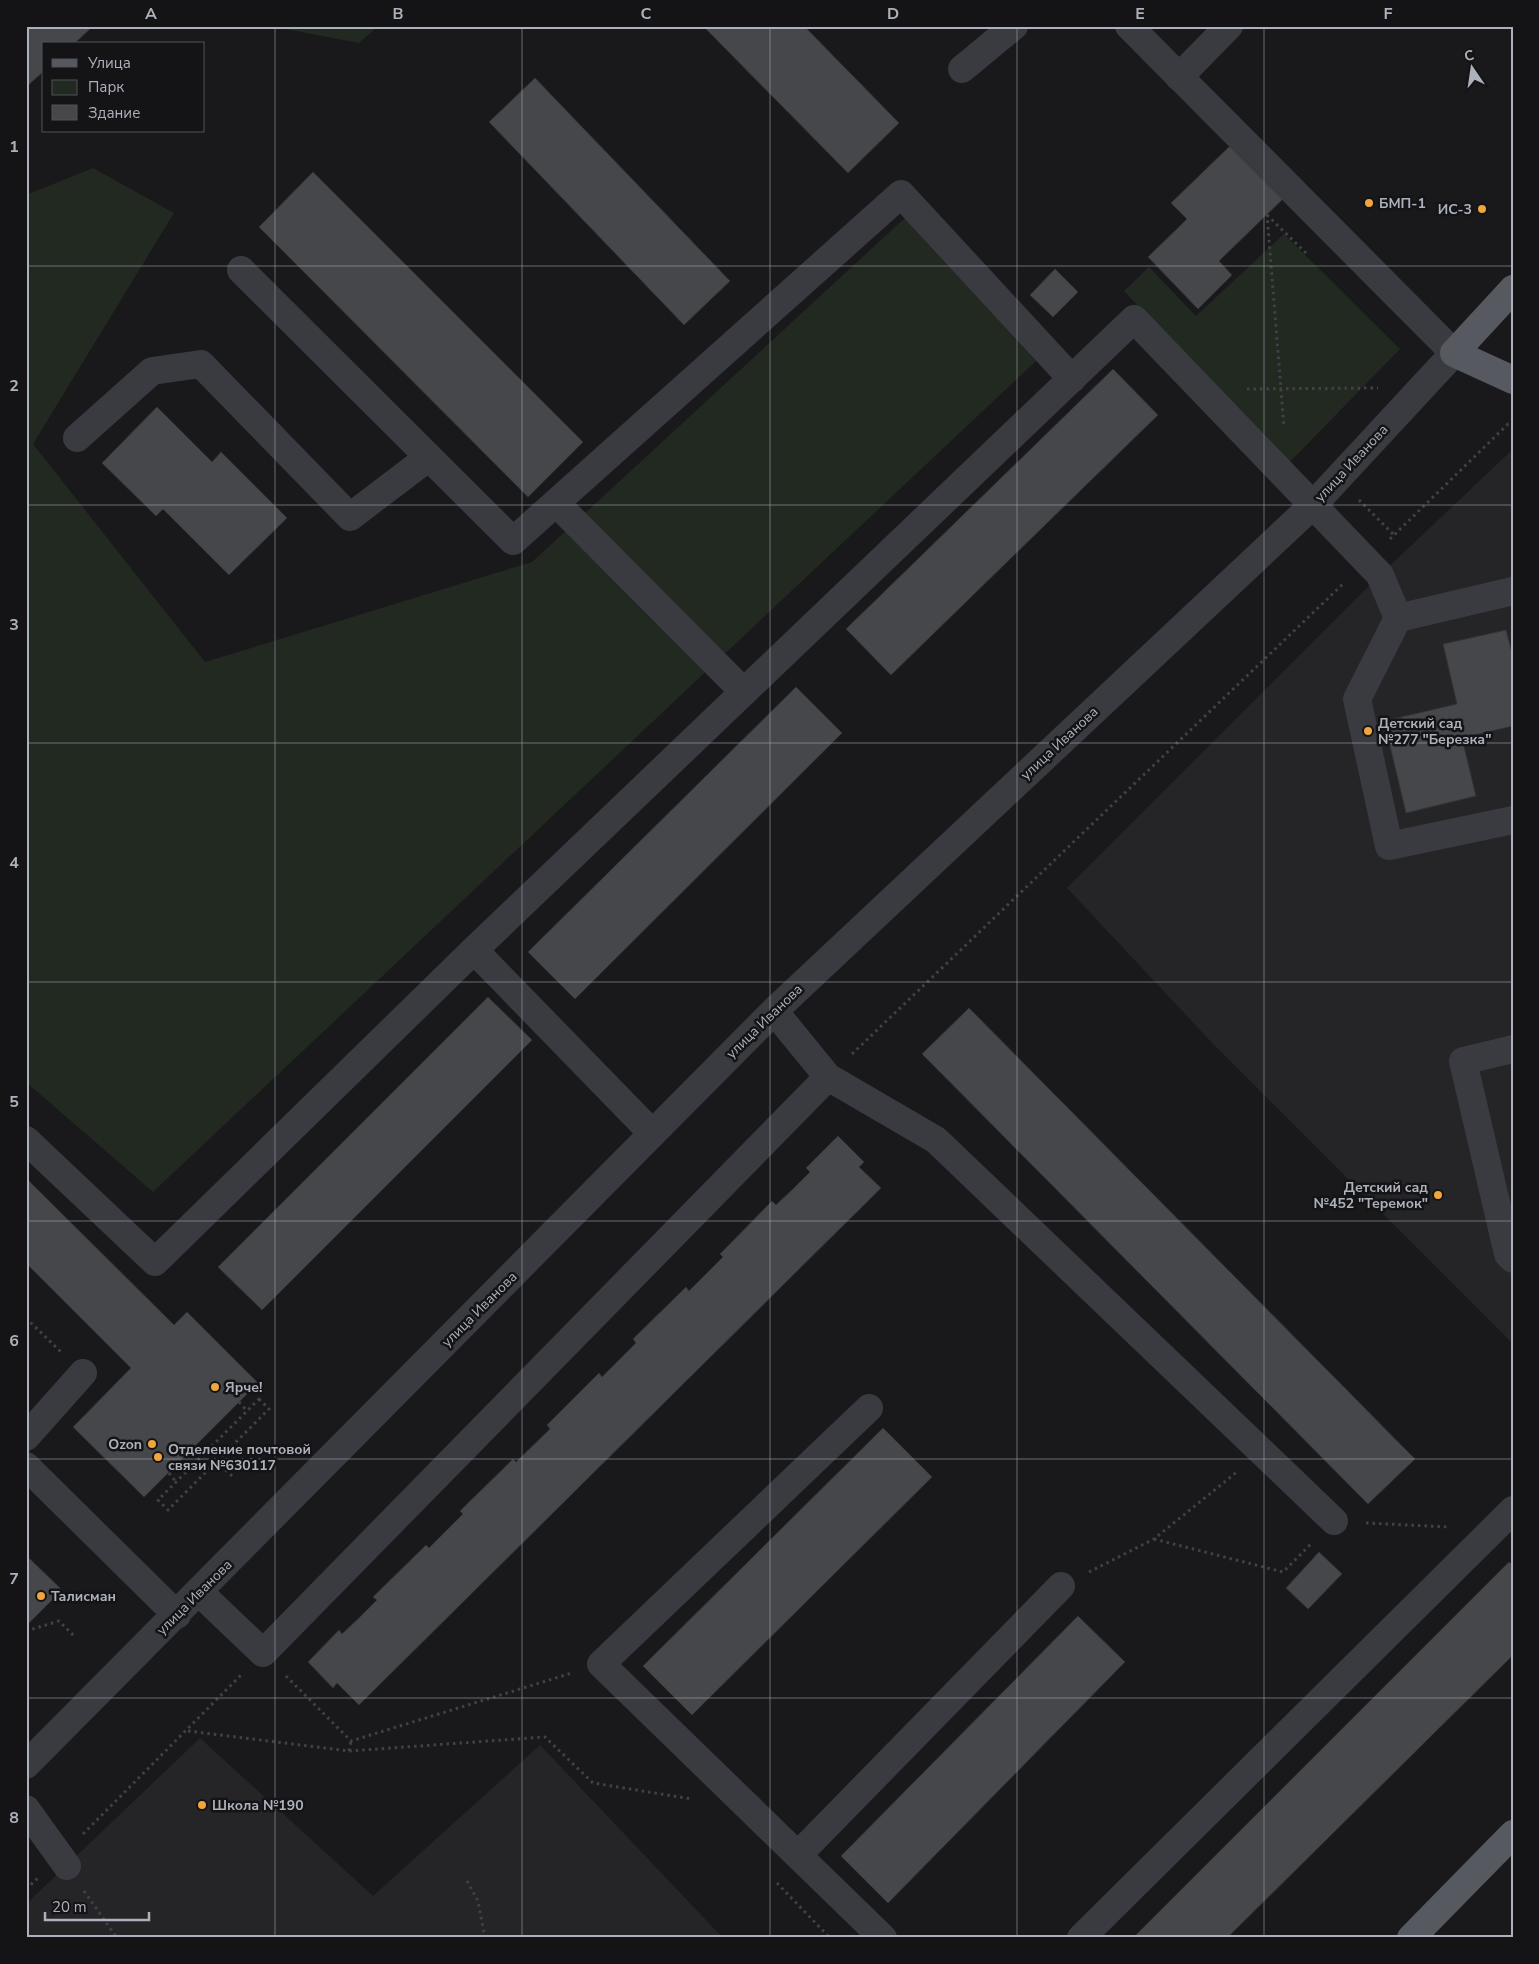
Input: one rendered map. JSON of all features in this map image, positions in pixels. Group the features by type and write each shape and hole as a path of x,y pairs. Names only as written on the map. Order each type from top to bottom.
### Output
{"main road":[{"name":"улица Иванова","path":"1454,353 1513,289"},
{"path":"1454,353 1513,380"},
{"path":"1411,1938 1513,1834"}],"street":[{"path":"962,70 1014,26"},
{"path":"1128,26 1454,353"},
{"path":"1179,77 1229,26"},
{"path":"241,270 513,541 902,194 1072,379"},
{"path":"26,1140 155,1262 474,950 1134,319 1290,478 1380,575 1398,618 1357,699 1390,846 1513,820"},
{"name":"улица Иванова","path":"26,1765 177,1615 652,1132 774,1011 1314,504 1454,353"},
{"path":"77,438 152,371 201,364 350,517 429,457"},
{"path":"556,503 744,692"},
{"path":"1398,618 1513,591"},
{"path":"474,950 652,1132"},
{"path":"774,1011 828,1077 936,1140 1261,1452 1325,1530"},
{"path":"1513,1049 1463,1061 1508,1254 1513,1259"},
{"path":"199,1592 264,1653 828,1077"},
{"path":"26,1437 82,1373"},
{"path":"869,1408 601,1664 884,1938"},
{"path":"26,1466 177,1615"},
{"path":"1081,1938 1513,1510"},
{"path":"798,1855 1061,1586"},
{"path":"26,1809 64,1861"}],"path":[{"path":"1267,214 1279,388 1290,478"},
{"path":"1204,391 1279,388 1384,388"},
{"path":"828,1077 1368,561 1508,424 1513,426"},
{"path":"26,1318 82,1373"},
{"path":"259,1399 269,1409 168,1510 158,1500 247,1411 259,1399"},
{"path":"239,1402 247,1411"},
{"path":"1061,1586 1154,1539 1261,1452"},
{"path":"216,1461 232,1476"},
{"path":"169,1472 176,1482"},
{"path":"1154,1539 1283,1572 1325,1530 1492,1530"},
{"path":"26,1631 59,1621 75,1637"},
{"path":"264,1653 351,1742"},
{"path":"351,1742 601,1664"},
{"path":"26,1889 64,1861 187,1731 194,1721 221,1696"},
{"path":"187,1731 349,1751 545,1737 592,1783 696,1800"},
{"path":"349,1751 351,1742"},
{"path":"64,1861 117,1938"},
{"path":"467,1881 478,1901 485,1938"}],"shaded area":[{"name":"Детский сад №277 \"Березка\"","path":"1513,449 1513,1344 1215,1046 1067,888 1380,575"},
{"name":"Школа №190","path":"200,1738 373,1896 540,1745 723,1938 26,1938 26,1904"}],"green space":[{"path":"269,26 378,26 359,43"},
{"path":"93,168 174,213 33,444 205,662 532,562 908,215 1036,361 153,1192 26,1082 26,195"},
{"path":"1284,234 1400,349 1288,464 1124,291 1149,267 1196,316"}],"building":[{"path":"26,26 93,26 76,42 42,42 42,73 26,87"},
{"path":"703,26 804,26 899,123 848,173"},
{"path":"535,78 730,281 684,325 489,122"},
{"path":"1233,143 1285,197 1219,261 1232,275 1198,309 1148,257 1187,219 1171,203"},
{"path":"313,172 583,442 528,497 259,227"},
{"path":"1055,269 1078,292 1053,317 1030,295"},
{"path":"1113,369 1158,415 891,675 846,629"},
{"path":"157,407 212,462 221,452 287,518 229,575 163,509 156,516 102,463"},
{"path":"1506,630 1513,657 1513,726 1462,738 1476,796 1406,813 1384,721 1457,704 1443,644"},
{"path":"796,687 842,733 575,999 528,952"},
{"path":"488,997 532,1040 262,1310 218,1267"},
{"path":"969,1008 1415,1459 1368,1504 922,1054"},
{"path":"838,1136 864,1162 859,1167 881,1188 359,1705 337,1683 333,1688 308,1662 339,1630 342,1634 360,1617 377,1600 373,1597 426,1545 429,1548 463,1514 460,1511 513,1459 516,1462 550,1429 547,1425 599,1373 602,1377 636,1343 633,1339 686,1287 689,1291 723,1257 720,1254 772,1201 776,1205 793,1189 810,1172 806,1168"},
{"path":"26,1178 174,1325 187,1312 258,1383 144,1497 73,1427 131,1368 26,1263"},
{"path":"883,1428 932,1477 692,1715 643,1666"},
{"path":"1319,1552 1342,1574 1308,1609 1286,1588"},
{"name":"Талисман","path":"30,1559 62,1590 29,1623 26,1620 26,1562"},
{"path":"1509,1562 1513,1565 1513,1655 1227,1938 1133,1938"},
{"path":"1078,1616 1125,1662 888,1903 841,1856"}],"place":[{"name":"БМП-1","path":"1369,203"},
{"name":"ИС-3","path":"1482,209"},
{"name":"Детский сад №277 \"Березка\"","path":"1368,731"},
{"name":"Детский сад №452 \"Теремок\"","path":"1438,1195"},
{"name":"Ярче!","path":"215,1387"},
{"name":"Ozon","path":"152,1444"},
{"name":"Отделение почтовой связи №630117","path":"158,1457"},
{"name":"Талисман","path":"41,1596"},
{"name":"Школа №190","path":"202,1805"}]}
